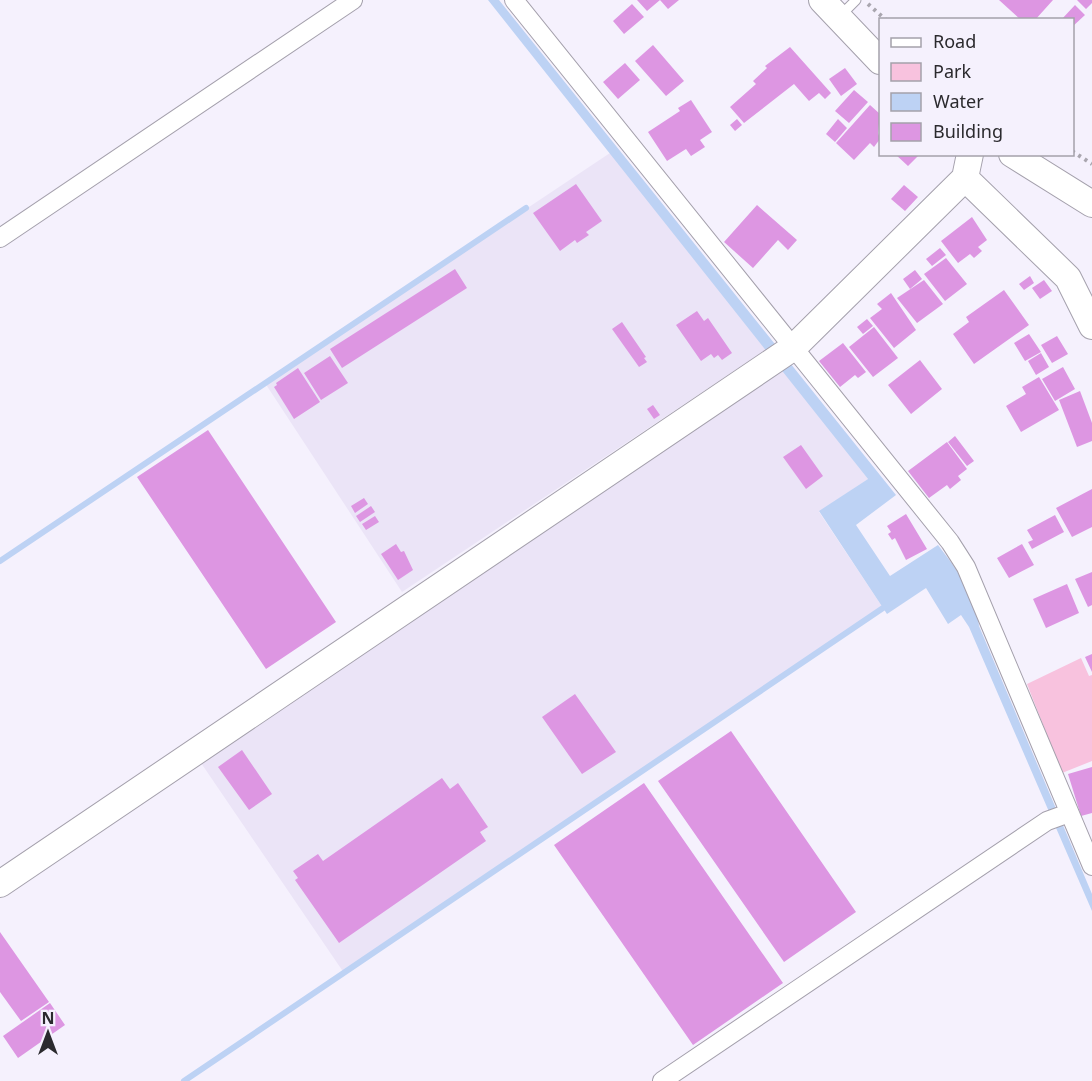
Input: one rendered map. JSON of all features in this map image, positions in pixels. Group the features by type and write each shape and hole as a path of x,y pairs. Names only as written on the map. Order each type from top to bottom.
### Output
{"street":[{"path":"0,238 353,0"},
{"path":"514,0 784,354 950,542 966,567 1059,816 1092,866"},
{"path":"839,6 879,60"},
{"path":"1015,156 1092,204"},
{"path":"0,884 784,354 968,166 1068,278 1092,326"},
{"path":"662,1081 1059,816"}],"path":[{"path":"862,0 884,18"},
{"path":"1074,152 1092,164"}],"shaded area":[{"path":"610,153 767,349 402,592 265,383"},
{"path":"783,369 868,479 819,512 883,608 344,973 199,760"}],"green space":[{"path":"1081,658 1089,676 1092,675 1092,761 1062,773 1027,684"}],"water":[{"path":"488,0 499,0 896,495 856,525 890,576 938,545 958,573 970,594 979,626 1092,894 1092,911 969,627 961,615 948,624 926,588 887,614 819,511 868,479"}],"building":[{"path":"637,0 660,0 647,11"},
{"path":"660,0 679,0 668,9"},
{"path":"999,0 1053,0 1037,18 1019,18"},
{"path":"1077,0 1092,0 1092,3 1086,9"},
{"path":"632,4 644,17 624,34 613,21"},
{"path":"1075,5 1085,15 1074,25 1074,18 1063,18"},
{"path":"653,45 684,81 666,96 635,61"},
{"path":"790,47 831,93 825,99 819,93 809,101 794,84 744,123 730,107 756,84 753,81 767,68 765,66"},
{"path":"625,63 640,80 618,99 603,82"},
{"path":"845,68 857,84 841,96 829,79"},
{"path":"854,90 868,102 849,123 835,111"},
{"path":"691,100 712,132 700,140 705,147 691,156 686,149 667,161 648,132 680,111 678,108"},
{"path":"870,105 879,113 879,140 874,147 870,143 854,160 836,143"},
{"path":"737,119 742,125 735,131 730,125"},
{"path":"838,119 847,128 835,142 826,134"},
{"path":"897,156 918,156 908,166"},
{"path":"576,184 602,221 586,232 589,235 577,243 575,240 560,251 533,213"},
{"path":"904,185 918,197 905,211 891,199"},
{"path":"757,205 797,240 788,250 778,240 753,268 724,242"},
{"path":"972,217 987,240 978,247 982,251 974,258 970,254 958,263 941,241"},
{"path":"940,248 946,255 932,266 926,259"},
{"path":"946,258 967,284 945,301 924,274"},
{"path":"455,269 467,288 342,368 330,349"},
{"path":"915,270 922,279 910,289 903,279"},
{"path":"1030,276 1034,283 1024,290 1019,284"},
{"path":"924,280 943,304 917,323 897,298"},
{"path":"1044,280 1052,291 1040,299 1032,288"},
{"path":"1004,290 1029,325 974,364 953,334 969,322 966,317"},
{"path":"891,293 916,330 894,348 870,318 882,309 877,304"},
{"path":"697,311 704,321 708,318 732,353 722,360 718,355 714,358 711,354 701,361 676,325"},
{"path":"867,319 873,326 863,334 857,327"},
{"path":"622,322 646,357 644,358 647,362 639,367 612,329"},
{"path":"874,327 898,358 873,377 849,347"},
{"path":"1029,334 1041,352 1025,361 1014,343"},
{"path":"1057,336 1068,354 1052,363 1041,345"},
{"path":"843,343 866,372 858,378 855,375 840,387 819,361"},
{"path":"1041,353 1049,367 1036,375 1028,361"},
{"path":"330,356 348,383 321,400 304,373"},
{"path":"920,360 942,389 911,414 888,385"},
{"path":"1063,367 1075,389 1055,401 1042,379"},
{"path":"298,368 320,402 294,419 274,387 276,383"},
{"path":"1039,377 1059,410 1021,432 1006,406 1026,394 1022,387"},
{"path":"1080,391 1092,423 1092,441 1077,447 1059,400"},
{"path":"653,405 660,415 654,419 647,409"},
{"path":"208,430 336,622 266,669 137,477"},
{"path":"955,436 974,461 967,466 948,442"},
{"path":"947,442 967,469 958,476 961,480 950,489 947,485 929,498 908,471"},
{"path":"801,445 823,476 806,489 783,457"},
{"path":"1092,489 1092,527 1072,537 1056,508"},
{"path":"364,498 368,504 355,513 351,506"},
{"path":"371,506 375,512 360,522 356,516"},
{"path":"906,514 927,549 906,560 895,538 892,540 888,534 891,532 887,526"},
{"path":"1055,515 1064,532 1032,549 1028,542 1033,540 1027,530"},
{"path":"375,516 379,522 366,530 362,524"},
{"path":"396,544 401,552 404,551 413,570 398,580 381,554"},
{"path":"1022,544 1034,565 1009,578 997,558"},
{"path":"1092,572 1092,605 1088,607 1075,579"},
{"path":"1067,584 1079,613 1046,628 1033,599"},
{"path":"1092,654 1092,672 1085,657"},
{"path":"575,694 616,752 582,774 542,717"},
{"path":"731,731 856,912 784,962 658,781"},
{"path":"242,750 272,794 249,810 218,767"},
{"path":"1092,767 1092,813 1081,816 1068,774"},
{"path":"442,778 450,789 458,783 488,827 480,832 486,841 339,943 295,880 298,878 293,871 318,854 323,861"},
{"path":"644,783 783,983 693,1045 554,845"},
{"path":"0,932 49,1002 21,1021 0,992"},
{"path":"50,1003 65,1025 18,1058 3,1036"}],"waterway":[{"path":"0,561 526,208"},
{"path":"184,1081 883,608"}]}
